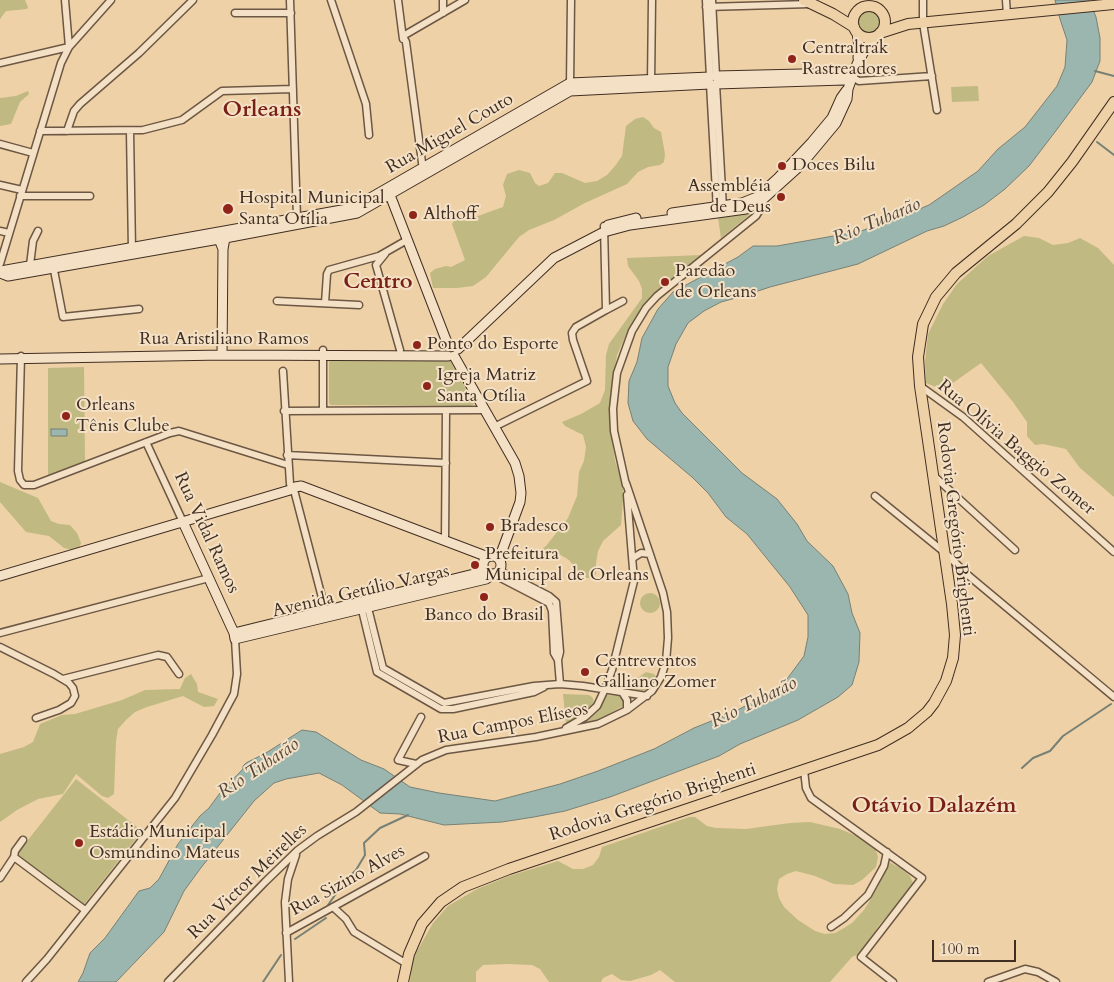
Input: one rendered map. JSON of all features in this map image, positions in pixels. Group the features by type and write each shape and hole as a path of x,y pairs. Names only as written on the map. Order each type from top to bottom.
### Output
{"main road":[{"path":"808,2 833,14 866,38 908,24 1114,4"},
{"path":"833,14 847,14 862,6 878,7 908,24"},
{"path":"855,30 853,18 862,6"},
{"path":"878,7 884,23 878,34"},
{"name":"Rodovia Gregório Brighenti","path":"403,982 416,935 428,916 441,902 470,884 509,868 889,740 918,721 934,703 946,680 954,648 954,624 920,386 918,357 920,336 927,314 936,297 956,273 1016,224 1048,192 1114,102"}],"street":[{"path":"65,0 69,47"},
{"path":"0,264 61,63 69,47 111,0"},
{"path":"67,131 74,112 80,104 139,53 193,0"},
{"path":"290,0 297,218"},
{"path":"331,0 366,104 369,135"},
{"path":"398,0 412,112 415,118 423,172"},
{"path":"443,0 443,13"},
{"path":"403,36 465,0"},
{"path":"570,0 570,87"},
{"path":"651,84 652,0"},
{"path":"923,0 923,23 937,110"},
{"path":"1006,0 1007,15"},
{"path":"720,210 709,3 808,2"},
{"path":"235,13 291,13"},
{"path":"855,30 859,46 858,64"},
{"path":"451,350 522,284 554,258 604,229 720,210 746,209 759,200 798,162 840,116 858,64 866,48 878,34"},
{"path":"0,63 69,47"},
{"name":"Rua Miguel Couto","path":"0,272 8,276 53,264 348,213 358,206 388,193 570,87 773,78 844,72 852,77"},
{"path":"852,77 859,80 932,76"},
{"path":"40,130 143,130 178,122 222,91 293,89"},
{"path":"130,131 132,251"},
{"path":"0,144 33,153"},
{"path":"0,185 21,193 90,196"},
{"path":"388,193 451,350 515,464 519,476 520,502 499,559"},
{"path":"650,554 626,483 614,431 612,409 618,373 632,331 646,308 657,296 756,216 761,208 759,200"},
{"name":"Rua Miguel Couto","path":"222,236 297,218 348,213"},
{"path":"604,229 606,310"},
{"path":"0,231 9,233"},
{"path":"30,265 33,241 38,231"},
{"path":"222,236 222,353"},
{"path":"325,303 328,271 386,252 407,240"},
{"path":"386,252 376,266 400,350"},
{"path":"53,264 63,317 139,309"},
{"name":"Rua Miguel Couto","path":"0,272 30,265 53,264"},
{"path":"277,301 360,305"},
{"path":"494,426 587,381 572,332 576,327 623,301"},
{"name":"Rua Aristiliano Ramos","path":"323,353 451,350"},
{"name":"Rua Aristiliano Ramos","path":"0,359 21,357 451,350"},
{"path":"323,353 323,411"},
{"name":"Rua Aristiliano Ramos","path":"0,355 21,357"},
{"path":"21,357 18,471 22,484 27,486 34,485 174,431 183,431 288,465"},
{"path":"283,371 288,465 292,488 326,614"},
{"name":"Rua Olívia Baggio Zomer","path":"920,386 963,417 1114,552"},
{"path":"284,412 485,410"},
{"path":"445,541 446,411"},
{"name":"Rua Vidal Ramos","path":"146,442 235,636"},
{"path":"288,455 446,463"},
{"path":"933,475 1015,550"},
{"path":"558,732 578,722 592,711 606,689 612,670 633,586 633,558 626,483"},
{"path":"0,576 301,486 488,557 494,556 499,559 502,566 493,572"},
{"path":"875,496 944,552 969,576 1114,697"},
{"path":"633,558 641,552 650,554"},
{"name":"Rua Campos Elíseos","path":"356,812 413,766 430,756 446,750 536,737 598,724 627,710 647,696 657,684 666,662 668,624 665,602 650,554"},
{"path":"488,557 484,564 493,572 549,596 553,604 560,652 558,660 560,684"},
{"name":"Avenida Getúlio Vargas","path":"235,636 493,572"},
{"path":"0,633 209,578"},
{"path":"364,605 375,651 377,672 395,679 431,699 444,710 452,705 518,692 534,692 547,686 560,684 647,696"},
{"path":"26,982 47,959 169,806 212,735 236,688 235,636"},
{"path":"0,647 63,679 73,688 75,692 74,700 59,710 36,718"},
{"path":"63,679 158,655 167,657 179,674"},
{"path":"622,692 627,700 627,710"},
{"path":"413,766 398,760 421,717"},
{"path":"804,770 806,788 811,798 922,878 861,957 893,982"},
{"name":"Rua Victor Meirelles","path":"168,982 298,850 356,812"},
{"path":"0,878 14,858 23,840"},
{"path":"289,982 285,902 288,879 298,850"},
{"path":"830,928 844,918 868,895 884,866 887,852"},
{"name":"Rua Sizino Alves","path":"286,933 425,856"},
{"path":"14,858 85,910"},
{"path":"334,907 346,919 354,932 407,964"},
{"path":"988,982 1025,969 1038,972 1056,982"}],"shaded area":[{"path":"0,0 25,0 28,7 27,9 6,11 0,19"},
{"path":"869,9 878,13 882,22 878,31 869,35 860,31 856,22 860,13"},
{"path":"978,86 979,101 952,102 951,87"},
{"path":"28,91 29,94 20,102 11,124 0,126 0,98 16,96"},
{"path":"643,117 661,132 665,154 664,162 638,172 627,184 585,203 554,220 529,230 519,237 486,277 473,286 433,288 430,273 435,269 446,266 451,267 465,260 452,224 456,218 467,220 503,207 506,196 503,185 507,174 519,170 530,173 535,183 539,186 548,183 555,173 562,173 585,183 597,181 607,175 622,156 626,126 635,119"},
{"path":"754,211 721,238 718,218"},
{"path":"1024,236 1039,238 1053,245 1068,243 1080,238 1098,248 1114,265 1114,497 1080,468 1066,449 1043,444 1035,445 1027,436 1027,422 981,363 943,390 926,383 925,362 928,334 943,304 957,284 988,256"},
{"path":"701,255 647,301 628,330 617,355 610,425 615,461 623,484 621,525 603,541 598,551 596,574 593,578 584,578 569,560 559,554 547,556 544,560 538,558 541,550 568,518 577,496 579,472 584,461 586,447 583,435 565,426 562,422 600,403 605,390 606,355 609,344 642,298 642,289 639,281 628,266 627,258"},
{"path":"330,360 448,360 451,362 474,404 471,406 331,405 329,403"},
{"name":"Orleans Tênis Clube","path":"84,367 85,463 48,476 48,368"},
{"path":"0,482 38,498 51,521 70,525 77,533 81,543 79,548 73,550 64,548 49,536 26,532 0,502"},
{"path":"650,593 657,596 660,603 657,610 650,613 643,610 640,603 643,596"},
{"path":"646,672 654,674 656,677 646,691 617,687 614,682 614,678 633,681"},
{"path":"191,674 197,684 198,692 218,699 214,706 204,707 183,696 135,712 118,729 114,794 108,798 102,796 76,774 63,794 38,799 0,822 0,754 24,747 33,742 40,724 62,715 75,714 122,700 145,690 180,689 185,678"},
{"path":"563,694 589,695 593,698 594,704 581,716 566,723"},
{"path":"606,695 622,696 624,700 623,706 598,720 578,725 593,715"},
{"name":"Estádio Municipal Osmundino Mateus","path":"76,779 142,831 82,907 17,854"},
{"path":"689,817 695,817 707,826 716,828 746,829 810,822 840,829 859,837 875,848 878,857 876,867 862,880 853,885 834,884 796,871 779,879 777,889 784,907 798,920 815,931 825,934 835,933 844,928 852,923 864,910 877,889 889,862 910,876 913,883 910,890 879,925 861,953 852,957 830,982 675,982 660,970 651,975 630,981 621,980 612,974 603,978 601,982 549,982 540,969 532,965 508,964 483,965 476,972 476,982 410,982 412,963 416,953 433,923 448,906 477,889 509,876 558,861 573,869 583,869 593,865 599,857 602,847"}],"water":[{"name":"Rio Tubarão","path":"1055,0 1089,0 1096,17 1100,38 1100,61 1092,82 1058,128 1029,166 1005,189 984,205 963,217 944,226 927,231 858,264 721,302 704,311 688,323 676,344 668,367 668,386 675,403 682,413 742,473 777,499 797,524 807,541 833,566 848,594 852,613 860,633 859,662 852,685 838,697 798,720 740,744 719,756 610,797 565,811 534,817 502,822 444,825 400,814 380,813 342,785 319,773 274,783 254,801 200,869 184,891 164,932 116,982 78,982 90,953 105,938 139,891 150,888 159,879 178,844 200,816 243,769 243,766 302,730 316,732 361,760 384,769 410,787 495,801 560,784 654,749 694,728 734,712 766,695 787,679 804,656 808,637 808,615 790,587 747,534 726,517 708,493 693,478 647,439 633,421 628,403 629,381 637,362 642,338 658,309 673,292 738,257 753,246 777,246 861,231 894,220 929,205 978,171 998,149 1025,127 1057,86 1065,67 1067,40"},
{"path":"51,429 67,429 67,436 51,436"}],"waterway":[{"path":"1095,71 1114,76"},
{"path":"1097,142 1114,155"},
{"path":"1022,768 1033,758 1050,751 1063,736 1111,704"},
{"path":"328,905 345,881 356,870 365,855 364,843 380,828 408,815"},
{"path":"295,939 326,918"},
{"path":"263,982 281,955"}],"place":[{"name":"Centraltrak Rastreadores","path":"792,59"},
{"name":"Doces Bilu","path":"782,166"},
{"name":"Assembléia de Deus","path":"781,197"},
{"name":"Hospital Municipal Santa Otília","path":"228,209"},
{"name":"Althoff","path":"413,215"},
{"name":"Paredão de Orleans","path":"665,282"},
{"name":"Ponto do Esporte","path":"417,345"},
{"name":"Igreja Matriz Santa Otília","path":"427,386"},
{"name":"Orleans Tênis Clube","path":"66,416"},
{"name":"Bradesco","path":"490,527"},
{"name":"Prefeitura Municipal de Orleans","path":"475,565"},
{"name":"Banco do Brasil","path":"484,597"},
{"name":"Centreventos Galliano Zomer","path":"585,672"},
{"name":"Estádio Municipal Osmundino Mateus","path":"79,843"}],"district":[{"name":"Orleans","path":"262,111"},
{"name":"Centro","path":"378,283"},
{"name":"Otávio Dalazém","path":"934,807"}]}
